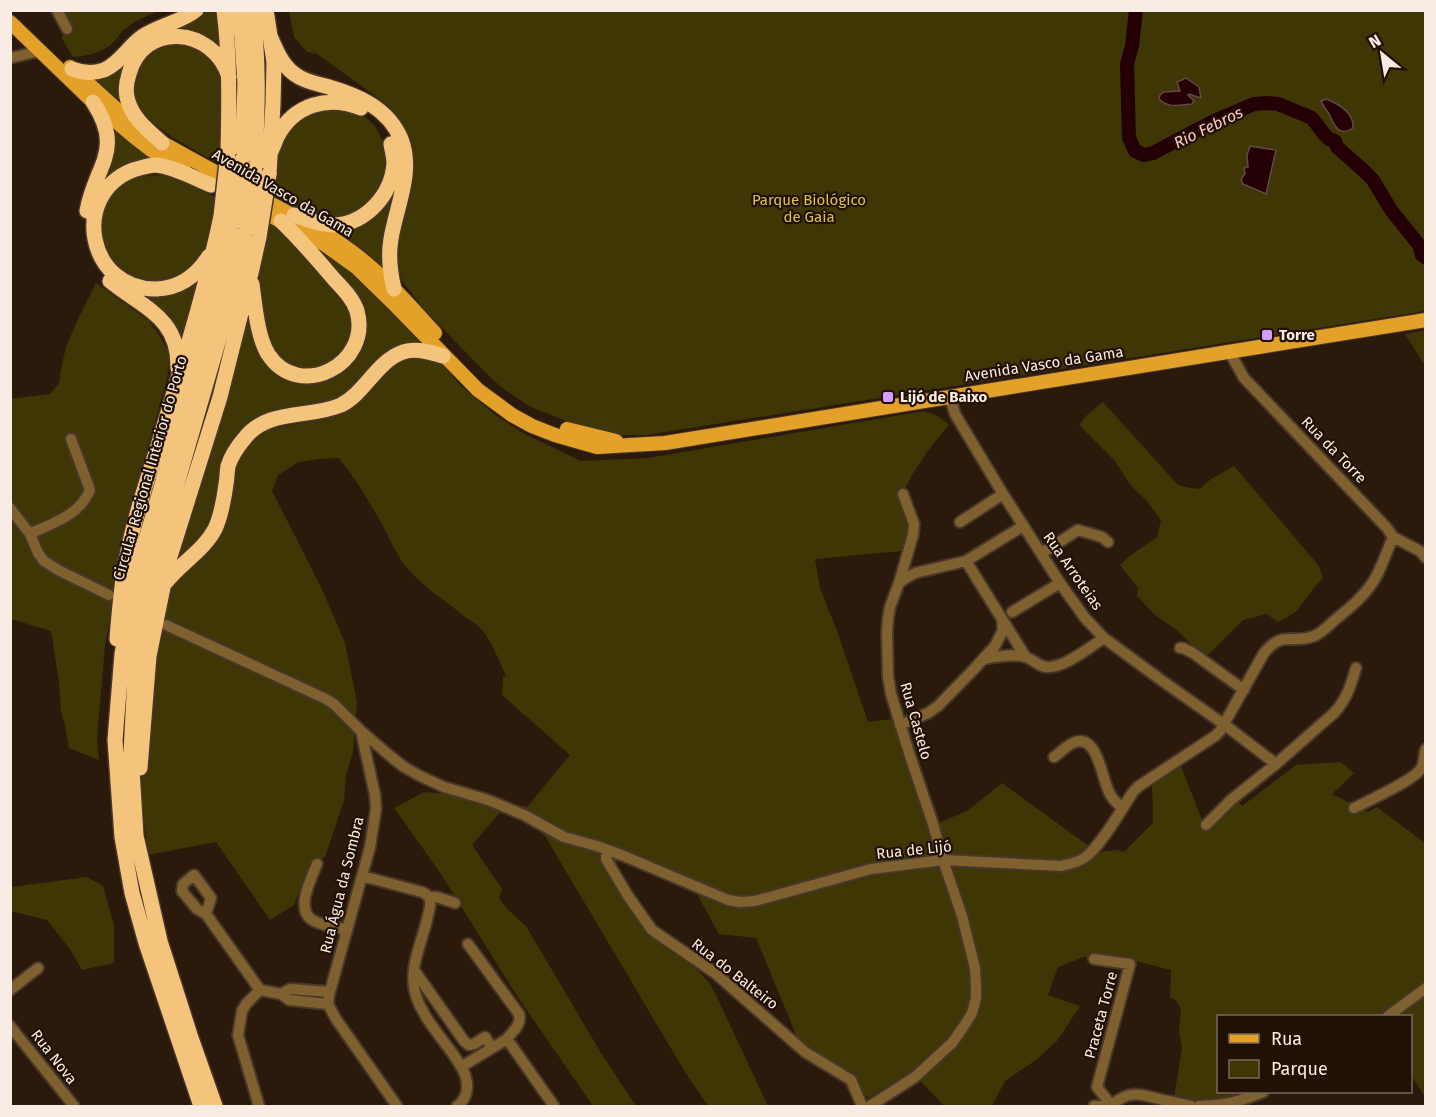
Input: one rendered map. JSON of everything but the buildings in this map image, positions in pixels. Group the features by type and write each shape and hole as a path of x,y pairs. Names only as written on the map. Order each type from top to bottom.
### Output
{"highway":[{"path":"72,69 83,73 94,73 107,69 142,36 191,15 196,10"},
{"path":"224,10 229,77 228,153 239,227 251,273 262,339 267,353 281,368 289,373 302,376 316,375 328,371 346,359 354,349 359,323 356,309 348,295 304,244 287,218"},
{"name":"Circular Regional Interior do Porto","path":"237,10 242,37 248,163"},
{"name":"Circular Regional Interior do Porto","path":"215,1107 160,941 136,836 131,753 136,657 154,563 232,294 258,81 252,10"},
{"path":"212,178 154,165 131,171 112,184 98,205 93,222 94,239 99,254 116,276 132,285 160,289 190,278 202,267 214,249 239,227 269,174 274,73 266,10"},
{"path":"162,143 136,118 128,100 126,85 137,55 161,39 176,36 192,38 215,51 229,77"},
{"path":"270,36 278,55 286,66 299,77 367,101 381,110 401,140 405,161 403,186 391,239 389,259 394,289"},
{"path":"270,154 287,123 300,111 331,101 346,102 361,108 372,116 392,144 394,161 391,183 381,201 366,214 350,222 335,225 287,218"},
{"path":"93,102 100,112 107,132 108,149 88,203 85,223 86,242 91,258 100,273 155,313 166,324 176,348 177,383"},
{"name":"Circular Regional Interior do Porto","path":"201,1107 146,944 132,893 123,837 115,740 122,654 140,560 239,227"},
{"path":"115,740 110,720 119,605 126,560 137,514 177,383 214,249"},
{"path":"134,796 139,783 149,656 162,587 220,397 251,273"},
{"path":"162,587 175,571 207,542 216,527 228,466 245,436 270,420 325,410 341,404 353,396 392,357 403,352 423,350 443,356"}],"main road":[{"name":"Avenida Vasco da Gama","path":"10,11 134,125 212,178"},
{"name":"Avenida Vasco da Gama","path":"10,22 93,102 151,150 212,178 346,247 362,259 394,289 463,364 500,397 557,427 632,445"},
{"name":"Avenida Vasco da Gama","path":"287,218 356,267 443,356 486,396 532,426 597,447 665,443 1425,320"}],"street":[{"path":"57,10 67,29"},
{"path":"10,58 40,51"},
{"name":"Rua da Torre","path":"1229,351 1244,378 1388,528 1393,537 1420,551 1425,558"},
{"name":"Rua Arroteias","path":"950,397 955,414 1023,526 1085,618 1104,638 1276,764"},
{"path":"30,534 70,515 85,501 90,490 71,439"},
{"name":"Rua Castelo","path":"870,1107 909,1081 952,1043 972,1013 976,998 975,968 962,916 889,684 887,632 890,607 914,535 914,524 903,494"},
{"path":"960,522 1004,494"},
{"path":"10,508 30,534 44,561 109,596"},
{"path":"899,584 915,573 966,561 1023,526"},
{"path":"1042,553 1078,530 1102,537 1108,542"},
{"name":"Rua de Lijó","path":"361,731 397,761 420,776 444,787 488,800 515,811 564,837 607,850 740,903 755,901 879,867 943,860 1061,866 1074,863 1092,852 1140,786 1218,734 1264,653 1276,641 1284,638 1306,638 1322,632 1354,603 1376,577 1393,537"},
{"path":"966,561 1025,656 1038,664 1045,667 1062,664 1104,638"},
{"path":"1012,612 1060,583"},
{"path":"900,724 928,713 938,706 983,660 996,646 1003,630 1002,619"},
{"path":"166,624 326,699 361,731"},
{"path":"1180,648 1193,653 1244,690"},
{"path":"983,660 1002,656 1025,656"},
{"path":"1206,825 1231,800 1276,764 1343,704 1356,668"},
{"name":"Rua Água da Sombra","path":"328,1004 370,847 376,809 361,731"},
{"path":"1054,758 1074,742 1081,741 1087,744 1093,749 1100,763 1109,793 1122,808"},
{"path":"1354,808 1413,777 1423,767 1425,749"},
{"name":"Rua do Balteiro","path":"607,850 606,860 652,930 715,973 805,1052 851,1080 862,1107"},
{"path":"317,864 304,903 307,915 315,922 347,930"},
{"path":"362,876 455,903"},
{"path":"429,897 427,921 413,976 415,994 422,1011 461,1067 467,1080 468,1089 457,1107"},
{"path":"207,914 260,990 281,994 289,1000 328,1004 396,1107"},
{"path":"461,1067 507,1039 518,1025 520,1018 468,944"},
{"name":"Praceta Torre","path":"1094,959 1130,964 1097,1087 1111,1106"},
{"path":"415,964 464,1041 469,1045 485,1037 492,1048"},
{"path":"10,990 38,968"},
{"path":"1391,1015 1425,988"},
{"path":"281,994 290,989 330,992"},
{"path":"259,1107 238,1035 242,1011 260,990"},
{"name":"Rua Nova","path":"10,1026 74,1107"},
{"path":"507,1039 554,1107"},
{"path":"1199,1107 1233,1102 1260,1093"},
{"path":"1094,1107 1111,1106 1124,1096 1135,1094 1191,1107"}],"green space":[{"path":"62,11 158,11 129,26 113,43 99,52 73,57 61,37 71,29"},
{"path":"203,11 219,11 224,55 197,36 138,49 125,110 89,76"},
{"name":"Parque Biológico de Gaia","path":"289,11 1425,11 1425,311 647,435 620,435 576,425 529,406 502,388 423,308 403,282 396,262 409,143 399,118 385,103 317,54 307,52 294,37"},
{"path":"174,43 191,45 207,53 217,66 224,82 220,165 172,137 149,120 136,105 133,80 141,62 155,47"},
{"path":"336,106 361,115 374,125 385,148 387,170 379,190 363,207 344,217 327,219 306,213 272,195 279,148 299,116"},
{"path":"109,122 160,160 102,187"},
{"path":"163,175 184,181 215,197 213,225 204,251 188,271 176,278 151,283 126,276 112,264 103,243 98,222 105,202 117,187 133,179"},
{"path":"397,179 388,221 383,267 367,253 328,227 342,227"},
{"path":"270,222 284,233 350,305 354,324 352,339 343,354 328,366 311,369 294,367 279,357 270,345 257,285 259,261"},
{"path":"310,241 349,267 425,343 338,398 247,426 235,438 227,453 209,530 175,565 249,302 268,361 322,378 364,334"},
{"path":"200,274 181,350 131,289"},
{"path":"96,283 149,321 170,356 167,379 123,534 105,646 97,738 99,760 69,748 61,712 51,631 11,619 10,399 50,394 59,383 66,347"},
{"path":"1426,330 1425,366 1405,334"},
{"path":"417,354 442,363 460,385 494,414 523,433 581,461 648,458 924,411 938,416 949,425 908,482 899,502 909,528 902,551 815,559 820,588 868,722 893,719 931,826 967,811 1002,783 1097,852 1118,850 1124,852 1153,823 1152,780 1181,766 1205,828 1235,798 1242,806 1296,765 1341,762 1354,773 1332,794 1368,812 1377,807 1425,843 1425,1097 1412,1077 1412,1015 1217,1015 1217,1093 1259,1093 1234,1106 1167,1106 1174,1097 1182,1048 1179,1031 1181,1010 1176,1000 1170,998 1171,970 1135,961 1084,957 1058,967 1048,995 1080,1006 1057,1041 1036,1060 1005,1081 992,1106 944,1106 912,1072 868,1098 853,1080 800,1044 756,938 719,934 697,894 624,860 609,864 651,934 694,967 709,982 768,1106 708,1106 685,1072 545,836 507,804 472,845 502,889 499,898 506,908 526,926 601,1053 636,1106 593,1106 517,996 441,874 394,808 424,792 484,797 527,807 570,755 502,695 503,677 506,676 487,636 406,567 365,495 339,458 299,462 278,475 272,491 322,589 345,643 357,702 353,752 346,775 344,801 325,857 309,867 294,905 270,920 216,842 148,855 140,782 144,710 166,584 211,545 234,456 255,436 270,429 322,419 344,411 390,363"},
{"path":"1103,402 1178,485 1200,489 1211,479 1234,466 1319,566 1323,578 1296,612 1278,622 1267,614 1243,620 1205,658 1177,630 1156,616 1137,596 1138,588 1120,565 1157,537 1161,520 1147,501 1131,486 1115,461 1079,425"},
{"path":"87,877 103,886 114,925 114,963 82,970 69,948 47,920 11,911 11,887"}],"shaded area":[{"path":"1186,78 1199,87 1201,98 1189,94 1194,101 1192,104 1175,106 1159,99 1164,92 1180,91 1177,82"},
{"path":"1326,99 1341,106 1351,118 1353,128 1340,131 1337,128 1321,101"},
{"path":"1250,146 1276,150 1266,194 1243,184 1241,180 1245,173 1244,168 1248,167 1247,155"}],"waterway":[{"name":"Rio Febros","path":"1136,10 1132,46 1127,64 1129,138 1135,151 1144,155 1153,153 1212,122 1254,104 1278,104 1312,118 1324,134 1335,141 1337,147 1373,180 1391,210 1419,245 1422,255 1426,258"}],"place":[{"name":"Torre","path":"1267,335"},
{"name":"Lijó de Baixo","path":"888,397"}]}
